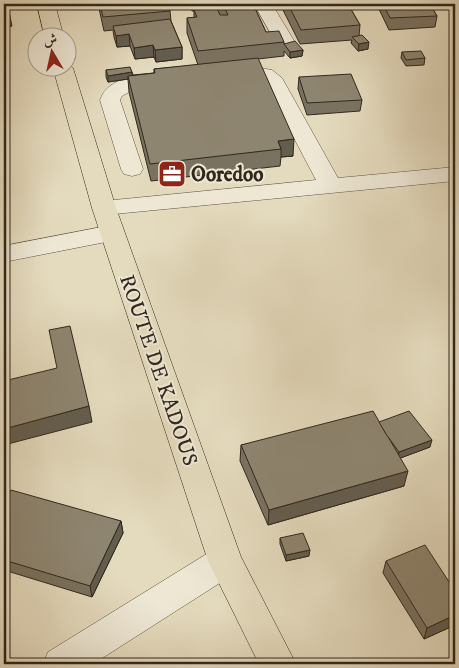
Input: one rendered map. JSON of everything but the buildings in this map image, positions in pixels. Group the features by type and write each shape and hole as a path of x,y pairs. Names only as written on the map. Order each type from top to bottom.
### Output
{"main road":[{"path":"46,4 52,28"},
{"name":"ROUTE DE KADOUS","path":"66,78 108,221 224,561 278,664"}],"street":[{"path":"263,4 286,44"},
{"path":"132,169 110,100 114,90 128,85 253,71 270,76 275,82 331,186"},
{"path":"4,254 108,221 331,186 455,174"},
{"path":"61,664 224,561"}],"place":[{"name":"Ooredoo","path":"172,174"}]}
